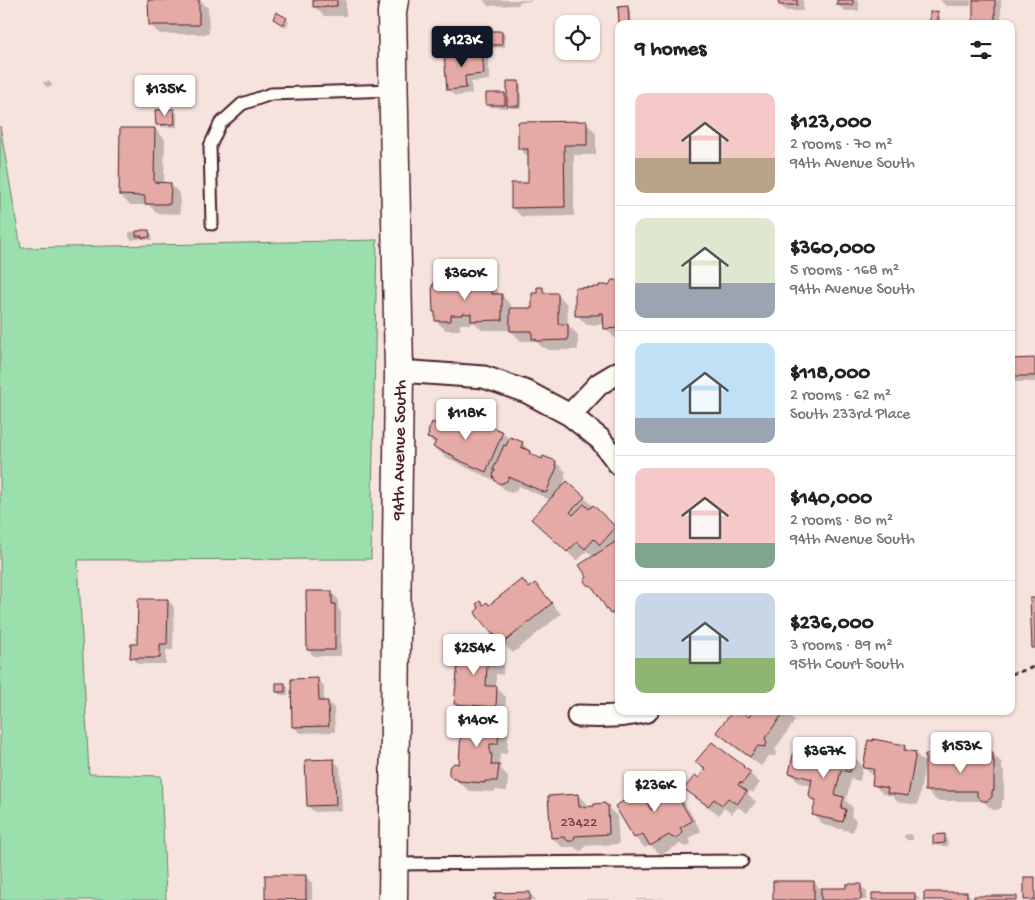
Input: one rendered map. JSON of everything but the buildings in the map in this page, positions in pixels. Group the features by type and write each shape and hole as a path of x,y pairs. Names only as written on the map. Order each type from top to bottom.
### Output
{"street":[{"name":"94th Avenue South","path":"394,0 392,12 399,371 394,900"},
{"path":"399,371 484,377 527,392 570,415 600,439 615,459"},
{"path":"570,415 598,384 615,374"},
{"path":"578,716 610,717 628,715"}],"lane":[{"path":"212,224 210,146 220,124 242,104 271,94 394,90"},
{"path":"394,864 742,861"}],"path":[{"path":"1015,673 1035,667"}],"green space":[{"path":"0,126 21,248 377,240 371,559 78,560 89,774 161,776 166,900 0,900"}]}
